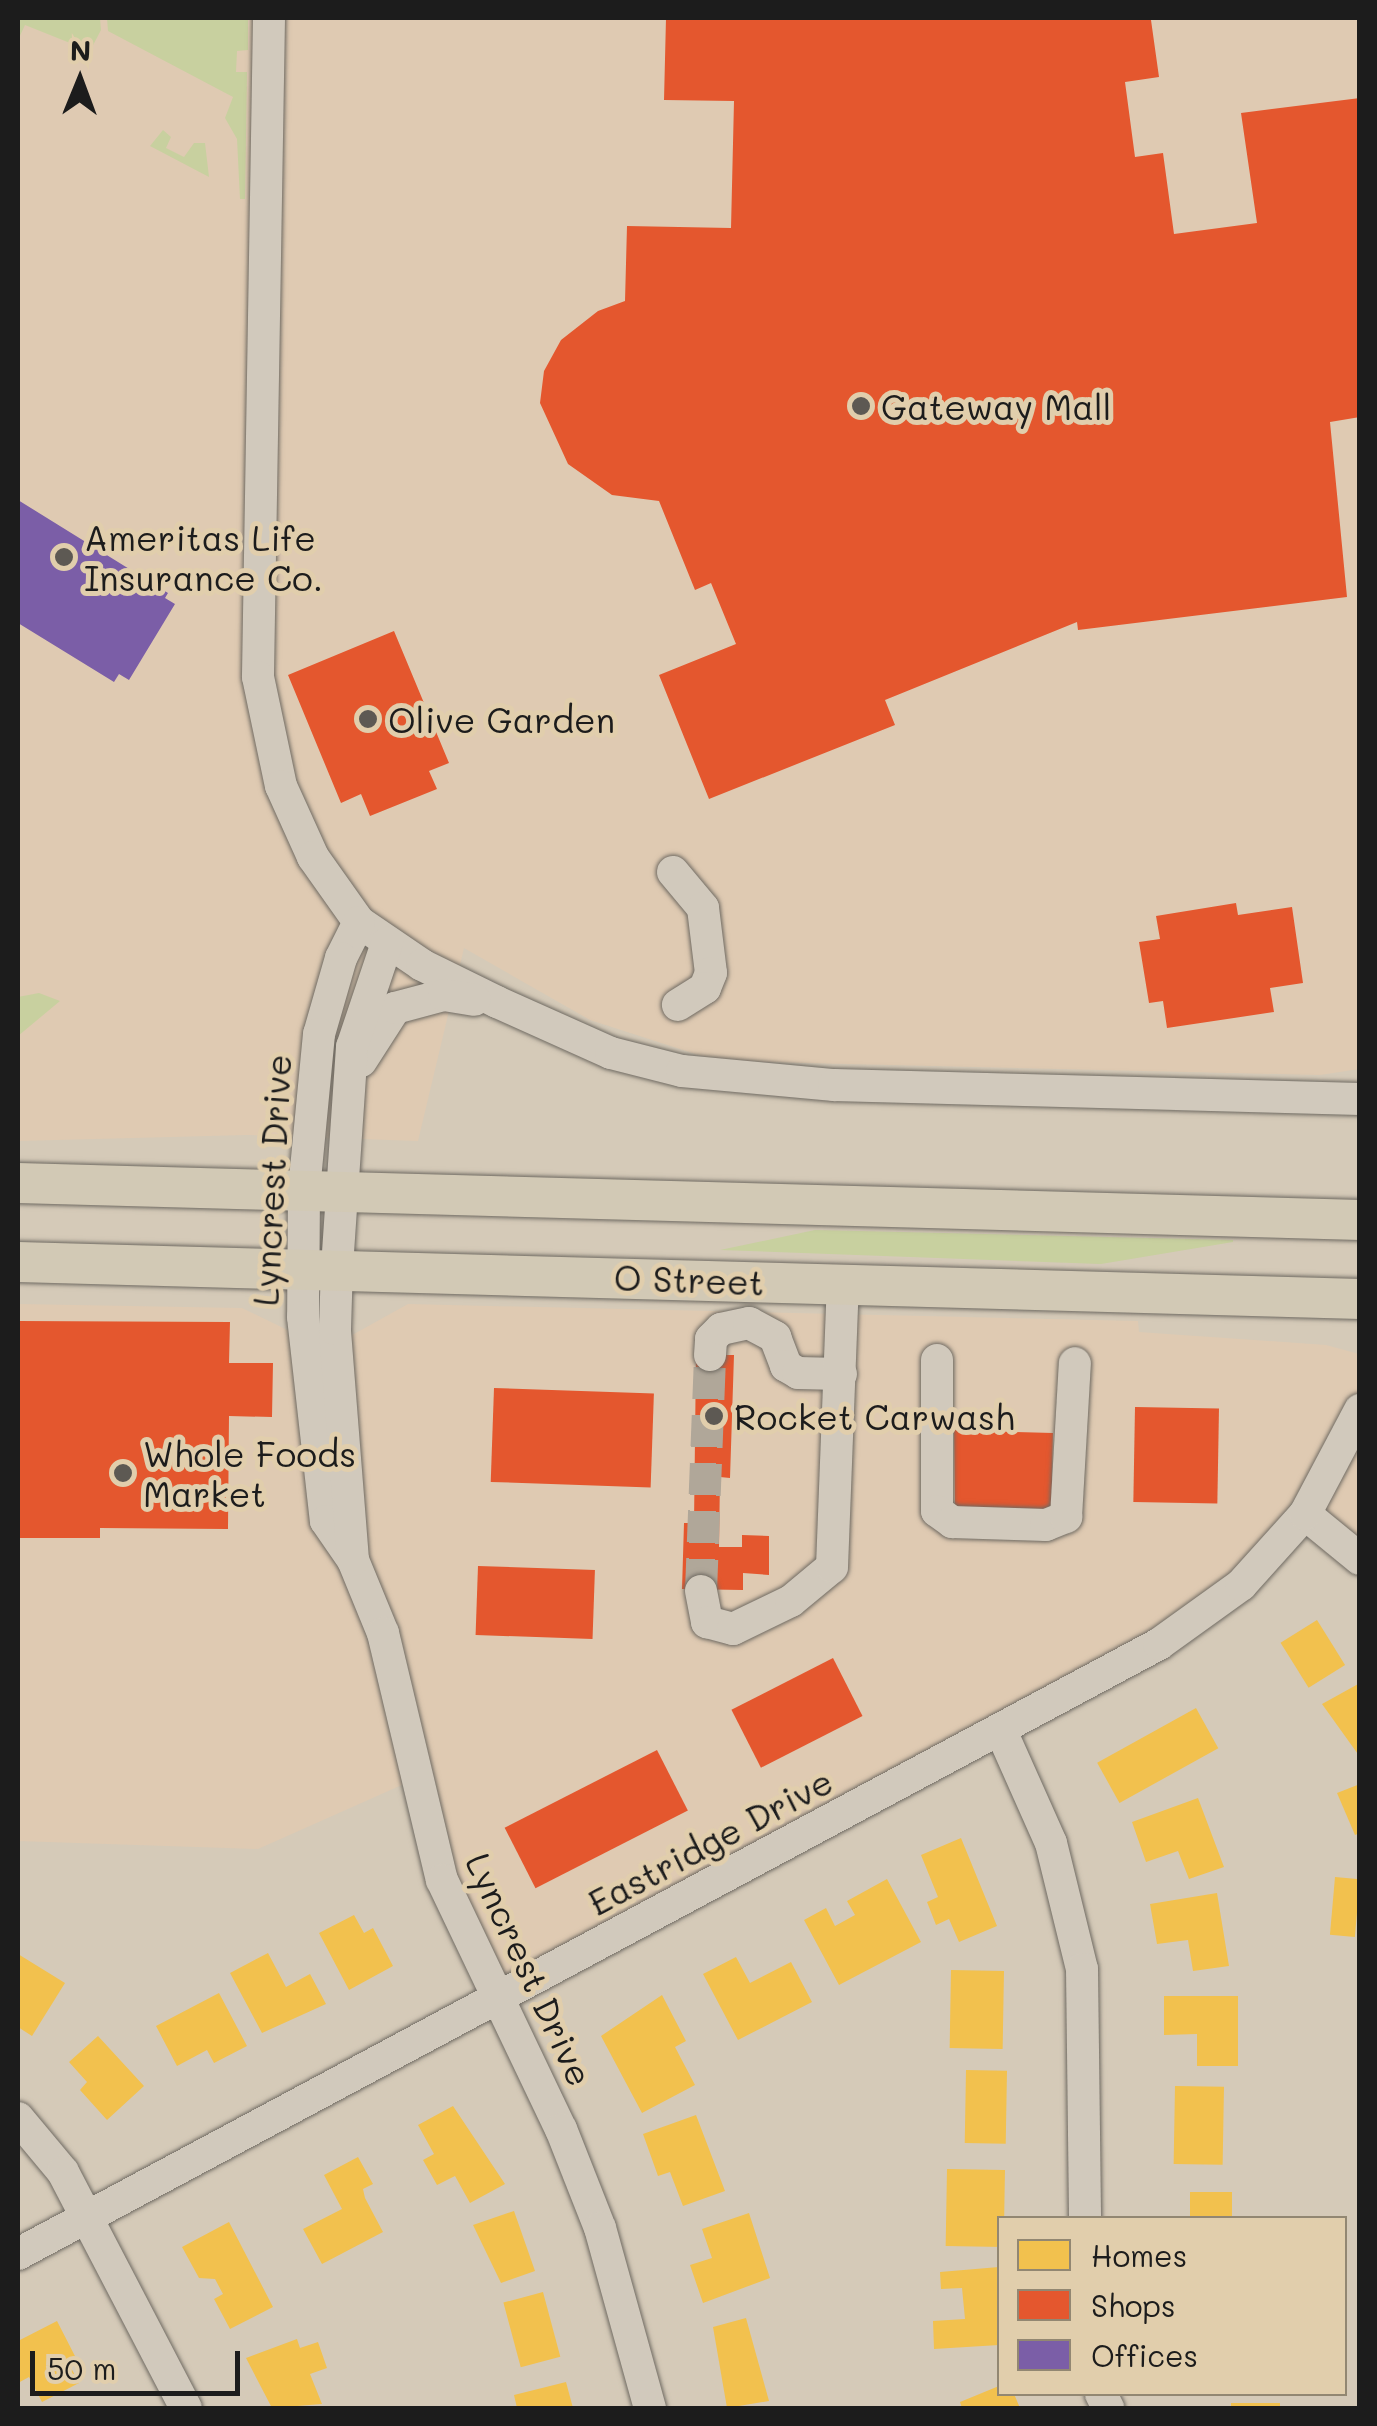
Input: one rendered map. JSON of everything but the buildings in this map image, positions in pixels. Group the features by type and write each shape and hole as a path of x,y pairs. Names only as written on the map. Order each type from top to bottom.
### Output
{"main road":[{"path":"18,1183 1360,1220"},
{"name":"O Street","path":"18,1262 320,1266 1360,1299"}],"street":[{"path":"269,18 258,678 281,786 313,857 359,922 387,943 497,1002 612,1053 723,1078 1360,1098"},
{"path":"673,872 703,908 711,974 705,988 678,1005"},
{"name":"Lyncrest Drive","path":"359,922 340,958 319,1034 324,1190 320,1266 321,1492 326,1521 353,1560 396,1676 432,1853 582,2178 617,2278 650,2408"},
{"name":"Lyncrest Drive","path":"324,1190 355,1074 358,1018 387,943"},
{"path":"355,1074 373,1034 395,1008 444,996 497,1002"},
{"path":"701,1590 706,1622 733,1628 790,1600 832,1567 843,1284"},
{"path":"710,1354 711,1339 721,1328 750,1323 769,1331 786,1366 841,1374"},
{"path":"937,1360 937,1511 952,1522 1046,1525 1066,1517 1075,1363"},
{"name":"Eastridge Drive","path":"18,2254 1002,1734 1218,1605 1305,1514 1360,1410"},
{"path":"1305,1514 1360,1558"},
{"path":"1002,1734 1052,1843 1082,1969 1085,2216"},
{"path":"18,2118 52,2154 186,2408"}],"shaded area":[{"name":"Gateway Mall","path":"18,18 1359,18 1359,1069 1320,1075 717,1061 590,1020 464,948 418,1141 247,1135 18,1141"},
{"path":"18,1304 242,1308 304,1338 336,1344 408,1304 1138,1321 1139,1332 1326,1345 1359,1354 1359,1559 1305,1515 1241,1585 498,1997 413,1780 258,1849 18,1841"}],"green space":[{"path":"18,18 100,18 101,30 90,51 25,25 18,40"},
{"path":"107,18 248,18 248,50 237,51 236,72 247,72 245,199 240,199 237,139 225,118 233,97 108,31"},
{"path":"163,130 171,137 166,148 184,157 194,143 205,143 209,177 150,146"},
{"path":"39,993 60,1001 18,1036 18,997"},
{"path":"815,1230 1233,1242 1101,1264 720,1250"}],"tunnel":[{"path":"701,1591 710,1355"}],"place":[{"name":"Gateway Mall","path":"861,406"},
{"name":"Ameritas Life Insurance Co.","path":"64,557"},
{"name":"Olive Garden","path":"368,719"},
{"name":"Rocket Carwash","path":"714,1416"},
{"name":"Whole Foods Market","path":"123,1473"}]}
